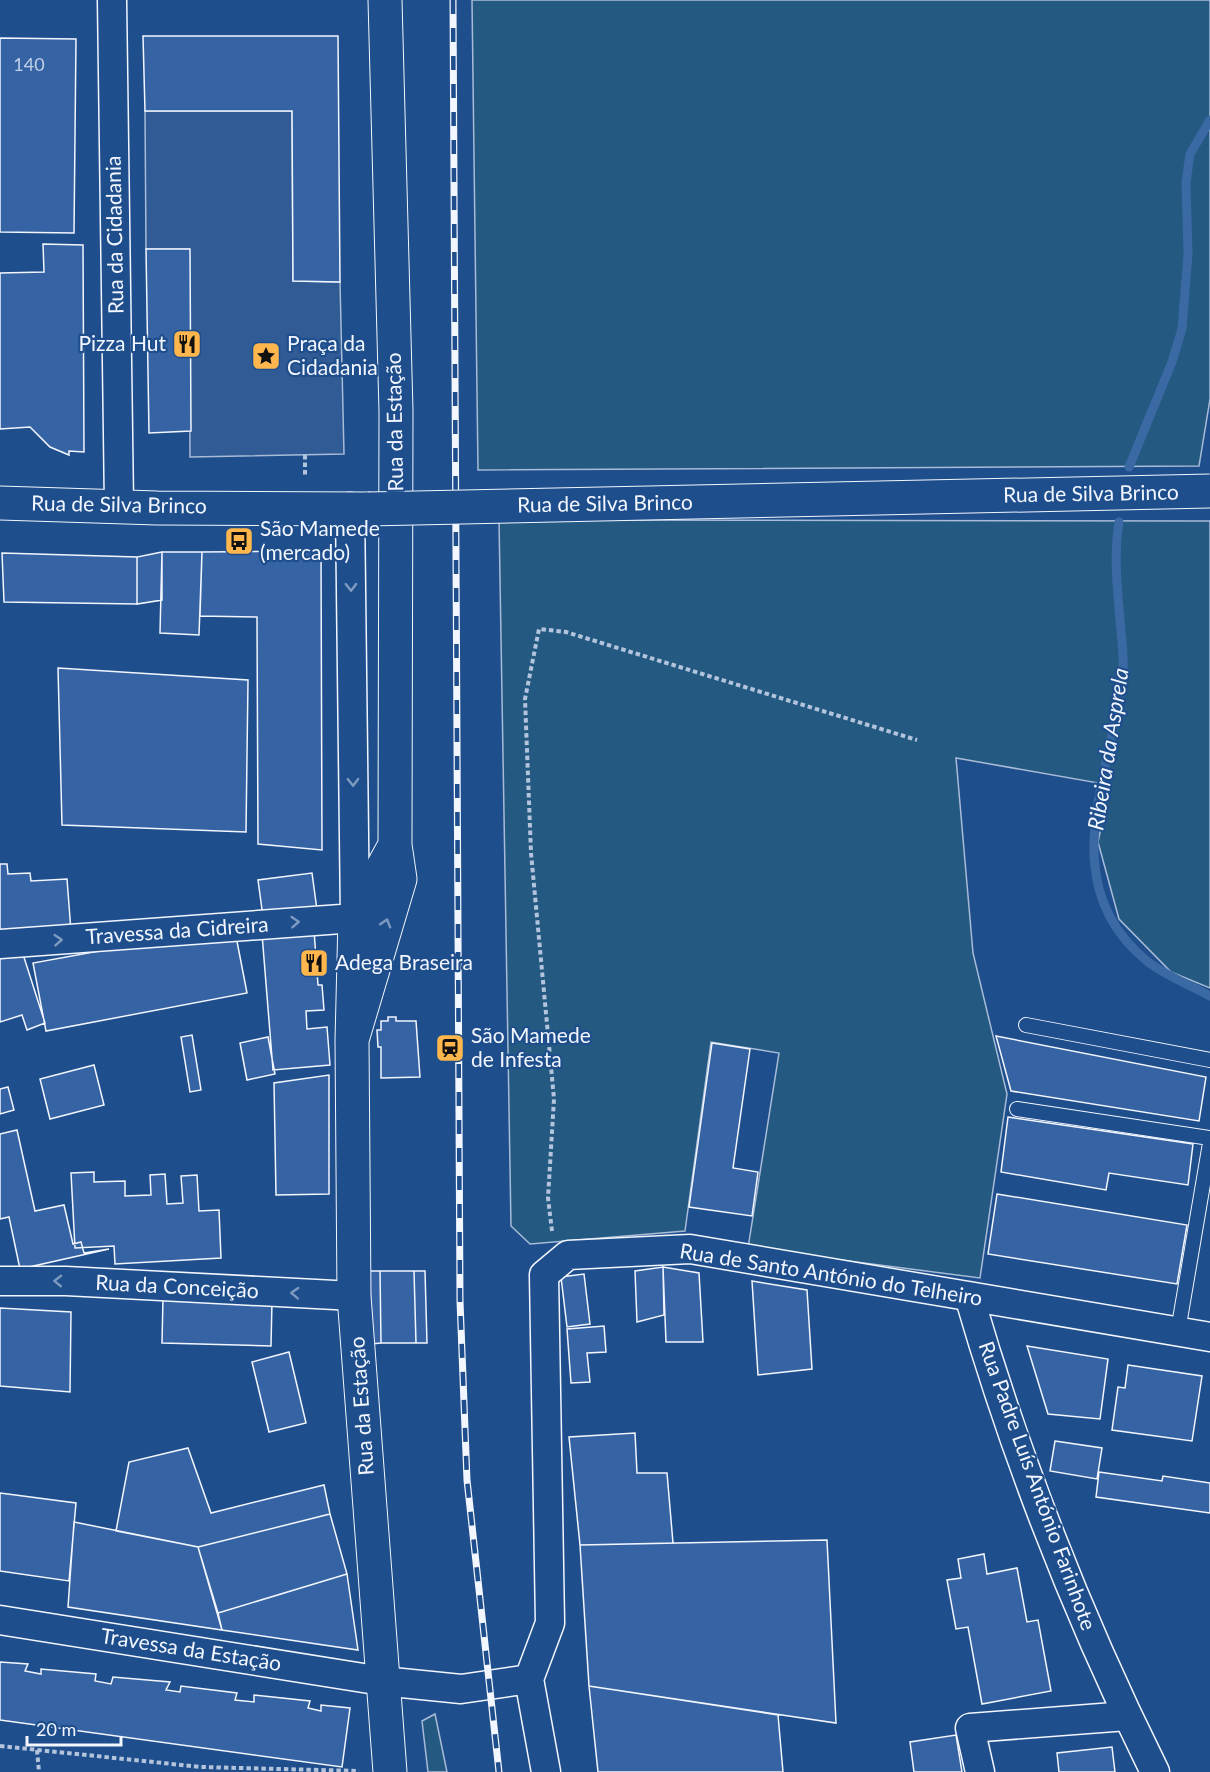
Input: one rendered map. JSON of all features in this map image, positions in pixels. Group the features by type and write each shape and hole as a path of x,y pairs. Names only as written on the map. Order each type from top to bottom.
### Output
{"street":[{"name":"Rua da Cidadania","path":"112,0 119,506"},
{"name":"Rua da Estação","path":"352,1040 400,879 394,845 396,411 385,0"},
{"name":"Rua de Silva Brinco","path":"0,503 359,508 1210,491"},
{"name":"Rua da Estação","path":"359,508 352,1040 354,1296 390,1772"},
{"name":"Rua da Estação","path":"355,918 394,845"},
{"name":"Travessa da Cidreira","path":"0,944 355,918"},
{"name":"Rua de Santo António do Telheiro","path":"556,1265 568,1255 690,1249 1210,1337"},
{"path":"546,1772 529,1679 550,1623 544,1275 556,1265"},
{"name":"Rua da Conceição","path":"0,1281 66,1281 354,1296"},
{"name":"Rua Padre Luís António Farinhote","path":"969,1296 1060,1563 1127,1716 1155,1772"},
{"name":"Travessa da Estação","path":"0,1620 382,1681"},
{"path":"382,1681 461,1689 529,1679"},
{"path":"980,1772 970,1728 1127,1716"}],"lane":[{"path":"1026,1025 1210,1060"},
{"path":"1017,1109 1210,1138"},
{"path":"1178,1331 1210,1143"}],"path":[{"path":"556,1265 548,1198 554,1099 531,853 525,699 539,629 566,632 917,740"},
{"path":"0,1746 201,1767 390,1772"},
{"path":"37,1750 39,1772"}],"shaded area":[{"path":"472,0 1210,0 1210,399 1199,466 478,470"},
{"name":"Praça da Cidadania","path":"145,111 292,111 293,281 340,282 344,454 190,457 189,249 146,249"},
{"path":"499,520 1210,521 1210,988 1171,972 1119,919 1098,842 1110,785 956,758 973,953 1007,1094 980,1278 748,1248 779,1053 711,1042 685,1231 530,1244 511,1226"},
{"path":"435,1714 447,1772 428,1772 422,1721"}],"building":[{"path":"143,36 338,36 340,282 293,281 292,111 145,111"},
{"path":"0,38 76,39 74,233 0,232"},
{"path":"43,244 83,245 84,452 69,451 69,455 50,447 30,427 0,429 0,273 44,272"},
{"path":"146,249 190,249 191,431 149,433"},
{"path":"321,551 322,850 258,844 257,617 200,616 202,552"},
{"path":"162,552 162,600 137,604 137,557"},
{"path":"162,552 202,552 199,635 160,633"},
{"path":"2,553 137,557 137,604 4,602"},
{"path":"58,668 248,680 246,832 62,825"},
{"path":"0,864 7,864 8,874 30,873 31,881 67,879 71,931 0,935"},
{"path":"312,873 317,910 263,917 258,880"},
{"path":"314,930 318,985 322,985 324,1010 306,1011 307,1029 327,1027 330,1065 273,1070 262,934"},
{"path":"235,931 247,993 46,1031 33,963 154,941"},
{"path":"21,948 45,1023 27,1030 22,1015 0,1022 0,955"},
{"path":"388,1017 396,1017 396,1021 416,1021 420,1077 381,1078 381,1047 378,1047 377,1030 381,1030 381,1021 388,1021"},
{"path":"192,1035 201,1090 190,1092 181,1037"},
{"path":"996,1036 1206,1077 1199,1121 1011,1091"},
{"path":"268,1037 275,1074 247,1080 240,1043"},
{"path":"712,1043 750,1049 733,1168 758,1172 752,1216 689,1207"},
{"path":"94,1065 104,1105 50,1119 40,1079"},
{"path":"329,1075 329,1194 276,1195 274,1083"},
{"path":"8,1087 14,1110 0,1114 0,1089"},
{"path":"1008,1117 1193,1144 1188,1185 1109,1173 1106,1190 1001,1172"},
{"path":"17,1130 35,1211 64,1205 73,1244 81,1242 84,1253 109,1249 20,1269 9,1217 0,1219 0,1134"},
{"path":"94,1172 94,1182 125,1181 125,1196 151,1195 150,1175 165,1174 167,1204 183,1203 181,1176 197,1175 199,1211 219,1210 221,1258 115,1264 114,1246 75,1248 71,1173"},
{"path":"997,1194 1187,1225 1177,1284 988,1254"},
{"path":"663,1267 664,1315 637,1322 635,1271"},
{"path":"663,1267 699,1273 703,1342 666,1342"},
{"path":"370,1271 380,1271 381,1343 371,1344"},
{"path":"380,1271 414,1271 416,1343 381,1343"},
{"path":"414,1271 425,1271 427,1343 416,1343"},
{"path":"584,1274 590,1324 567,1327 561,1277"},
{"path":"752,1281 807,1290 812,1369 758,1375"},
{"path":"163,1298 272,1301 271,1346 162,1343"},
{"path":"0,1308 71,1312 70,1392 0,1386"},
{"path":"604,1326 606,1352 587,1353 590,1382 571,1383 567,1329"},
{"path":"1027,1346 1108,1359 1100,1419 1048,1414"},
{"path":"289,1352 306,1423 269,1432 252,1362"},
{"path":"1128,1365 1202,1376 1192,1441 1112,1430 1118,1387 1125,1388"},
{"path":"635,1433 637,1473 667,1473 673,1543 580,1545 569,1437"},
{"path":"1055,1441 1102,1448 1097,1479 1050,1471"},
{"path":"188,1448 211,1513 324,1485 330,1514 198,1547 116,1531 129,1462"},
{"path":"1099,1472 1162,1481 1163,1476 1210,1483 1210,1513 1096,1497"},
{"path":"0,1493 76,1503 69,1581 0,1571"},
{"path":"330,1514 347,1574 218,1613 198,1547"},
{"path":"74,1522 198,1547 222,1630 68,1607"},
{"path":"827,1540 836,1723 589,1686 580,1545"},
{"path":"984,1554 987,1574 1017,1568 1027,1622 1038,1620 1051,1691 982,1704 968,1627 956,1629 947,1580 961,1578 958,1559"},
{"path":"347,1574 358,1650 222,1630 218,1613"},
{"path":"0,1662 28,1664 25,1671 41,1674 41,1669 96,1674 95,1681 111,1684 113,1677 170,1682 166,1690 180,1692 181,1686 237,1693 235,1700 254,1702 254,1695 310,1701 308,1708 321,1711 321,1705 350,1708 342,1767 0,1720"},
{"path":"589,1686 778,1715 783,1772 598,1772"},
{"path":"956,1735 962,1772 914,1772 910,1742"},
{"path":"1112,1747 1115,1772 1059,1772 1057,1753"}],"waterway":[{"name":"Ribeira da Asprela","path":"1129,467 1172,362 1182,329 1188,254 1186,182 1190,154 1210,120"},
{"name":"Ribeira da Asprela","path":"1119,522 1116,563 1123,666 1095,824 1094,861 1101,896 1118,930 1147,961 1210,996"}],"railway":[{"path":"453,0 460,1301 467,1480 499,1772"}],"place":[{"name":"Pizza Hut","path":"187,344"},
{"name":"Praça da Cidadania","path":"266,356"},
{"name":"São Mamede (mercado)","path":"239,541"},
{"name":"Adega Braseira","path":"314,963"},
{"name":"São Mamede de Infesta","path":"450,1048"}]}
